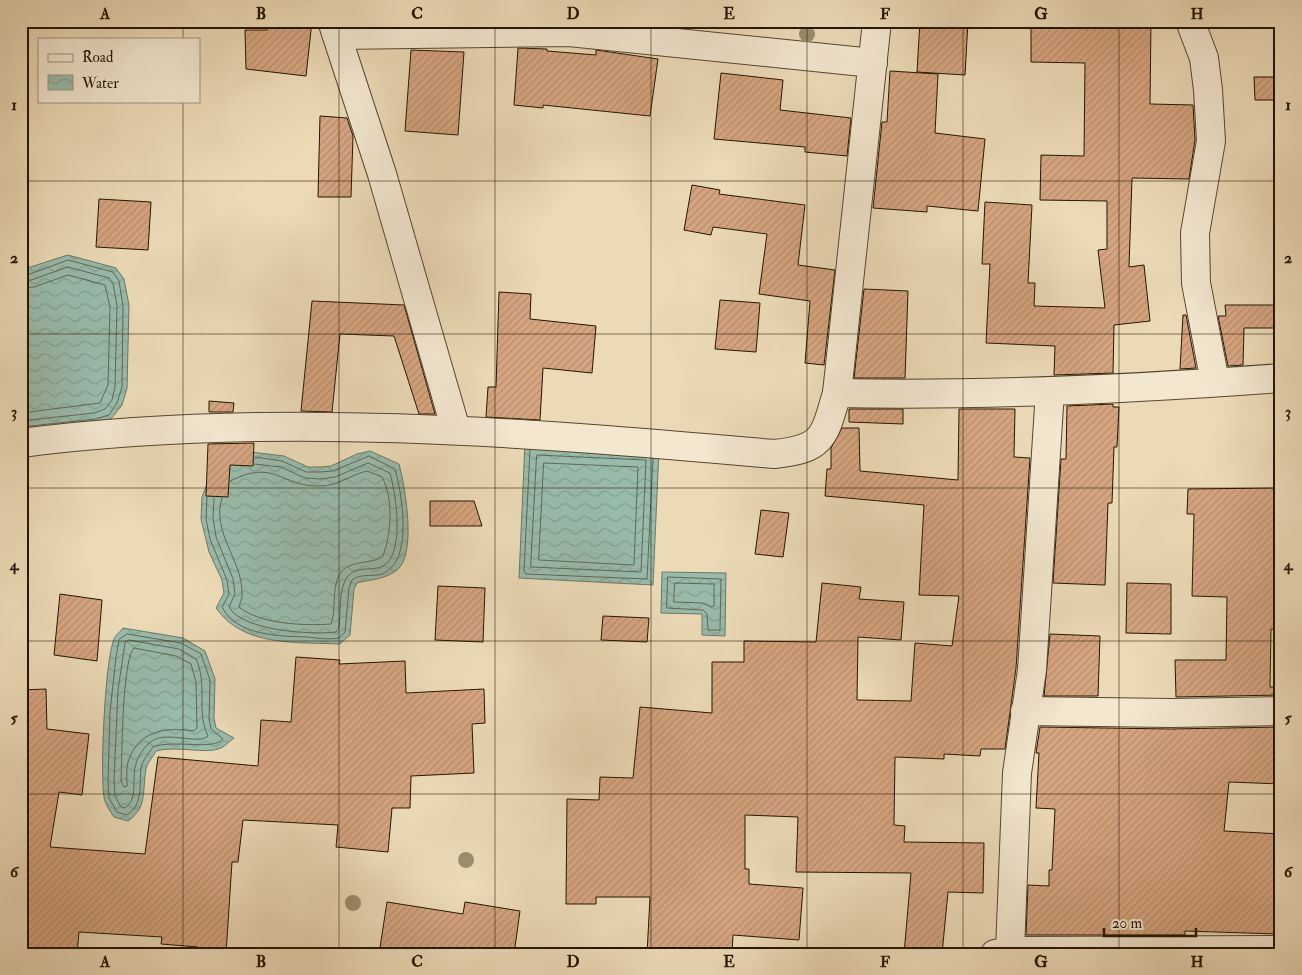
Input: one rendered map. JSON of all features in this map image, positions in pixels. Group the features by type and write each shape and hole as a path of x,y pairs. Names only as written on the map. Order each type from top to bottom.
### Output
{"street":[{"path":"21,443 71,436 226,427 456,430 592,438 774,454 798,451 818,442 828,426 837,393 876,21"},
{"path":"1190,21 1204,58 1208,90 1210,141 1195,233 1196,283 1215,382"},
{"path":"456,430 382,174 334,28 569,32 873,63"},
{"path":"837,393 930,395 1050,391 1281,378"},
{"path":"1050,391 1032,670 1017,773 1002,953 1281,950"},
{"path":"1025,710 1171,713 1281,711"}],"water":[{"path":"68,255 116,268 124,279 129,305 127,388 122,405 111,419 96,424 21,432 21,270"},
{"path":"525,442 659,449 653,585 519,578"},
{"path":"370,451 399,464 408,519 407,550 403,562 397,570 382,577 357,583 354,589 350,635 340,644 289,642 255,636 227,621 216,608 224,593 222,580 209,552 201,519 202,497 210,476 251,452 284,456 308,467 320,467 331,466 357,454"},
{"path":"662,572 726,573 725,636 702,635 702,614 661,613"},
{"path":"123,628 183,638 205,651 215,679 214,718 216,728 234,738 223,747 215,750 164,749 156,751 147,767 143,798 139,810 128,821 114,817 105,802 103,784 104,715 108,666 115,637"}],"building":[{"path":"268,21 312,21 306,76 246,69 245,30 267,30"},
{"path":"920,21 968,21 965,75 917,72"},
{"path":"1031,21 1151,21 1150,104 1193,105 1195,140 1189,179 1132,178 1129,267 1144,265 1150,321 1114,325 1113,373 1054,375 1055,346 986,343 990,264 982,264 985,202 1032,205 1028,283 1035,283 1034,306 1105,308 1098,250 1107,249 1107,201 1040,200 1041,155 1084,156 1085,63 1031,62"},
{"path":"518,48 547,49 547,51 596,55 596,50 658,59 650,116 543,105 543,108 514,105"},
{"path":"411,50 464,52 458,135 405,131"},
{"path":"890,71 938,74 935,133 985,139 978,211 927,206 927,212 873,208 882,122 887,122"},
{"path":"721,73 783,80 780,110 851,118 847,156 805,152 805,147 714,139"},
{"path":"1254,77 1281,77 1281,100 1255,100"},
{"path":"320,116 347,118 353,136 351,197 318,197"},
{"path":"692,185 720,190 719,194 805,205 798,265 835,270 824,365 805,363 810,301 759,294 767,234 713,227 711,235 684,230"},
{"path":"99,199 151,202 148,250 96,247"},
{"path":"864,289 908,291 905,378 854,378"},
{"path":"499,292 531,294 530,319 596,326 592,373 543,368 540,420 486,417 488,387 496,387"},
{"path":"720,300 760,303 756,352 715,349"},
{"path":"312,301 404,305 435,414 419,414 394,336 340,334 332,412 301,411"},
{"path":"1225,305 1281,305 1281,328 1244,328 1243,365 1228,366 1218,316 1226,316"},
{"path":"1183,315 1186,315 1196,368 1180,369"},
{"path":"209,401 234,403 233,412 209,412"},
{"path":"1113,404 1113,407 1119,407 1117,447 1114,447 1112,503 1108,503 1105,585 1053,583 1061,459 1066,459 1067,406"},
{"path":"849,409 903,409 903,424 849,422"},
{"path":"959,409 1015,409 1014,457 1030,458 1016,668 1005,749 981,749 980,756 944,754 944,759 895,757 894,825 905,826 904,842 984,843 983,893 948,892 942,954 904,954 911,873 796,872 798,817 745,815 745,869 749,869 749,884 803,888 799,940 733,935 732,954 647,954 650,897 596,897 596,904 566,904 567,799 599,800 600,777 633,778 640,707 712,713 712,662 744,662 744,641 816,642 822,583 861,587 859,599 904,602 901,640 858,637 857,700 911,701 915,643 952,646 959,596 919,595 924,505 825,496 827,469 831,469 831,448 842,428 859,428 860,471 958,480"},
{"path":"254,443 253,466 230,465 228,497 206,496 208,444"},
{"path":"1276,488 1277,546 1281,546 1281,612 1277,611 1276,629 1271,629 1270,687 1281,687 1281,695 1176,697 1175,660 1226,660 1227,597 1192,596 1194,514 1187,514 1188,489"},
{"path":"430,501 474,501 482,526 430,526"},
{"path":"761,510 789,513 783,557 755,554"},
{"path":"1127,583 1171,584 1171,634 1126,633"},
{"path":"438,586 485,588 483,642 435,640"},
{"path":"60,594 102,600 97,661 54,655"},
{"path":"603,616 649,618 647,642 601,640"},
{"path":"1050,634 1100,636 1098,696 1044,696"},
{"path":"296,657 340,660 339,664 405,661 406,693 484,689 485,723 472,724 474,773 411,776 410,808 392,808 388,852 336,847 338,825 243,820 238,862 232,862 226,954 198,954 198,947 161,944 162,937 79,932 77,954 21,954 21,690 46,689 47,729 89,734 82,795 59,792 50,847 145,854 158,757 258,766 261,720 291,722"},
{"path":"1040,727 1171,729 1281,727 1281,784 1229,782 1224,831 1281,834 1278,934 1185,931 1185,935 1026,935 1028,885 1049,886 1049,870 1052,870 1055,809 1036,808 1039,753 1036,753"},
{"path":"387,902 463,914 465,902 520,911 514,954 379,954"}]}
